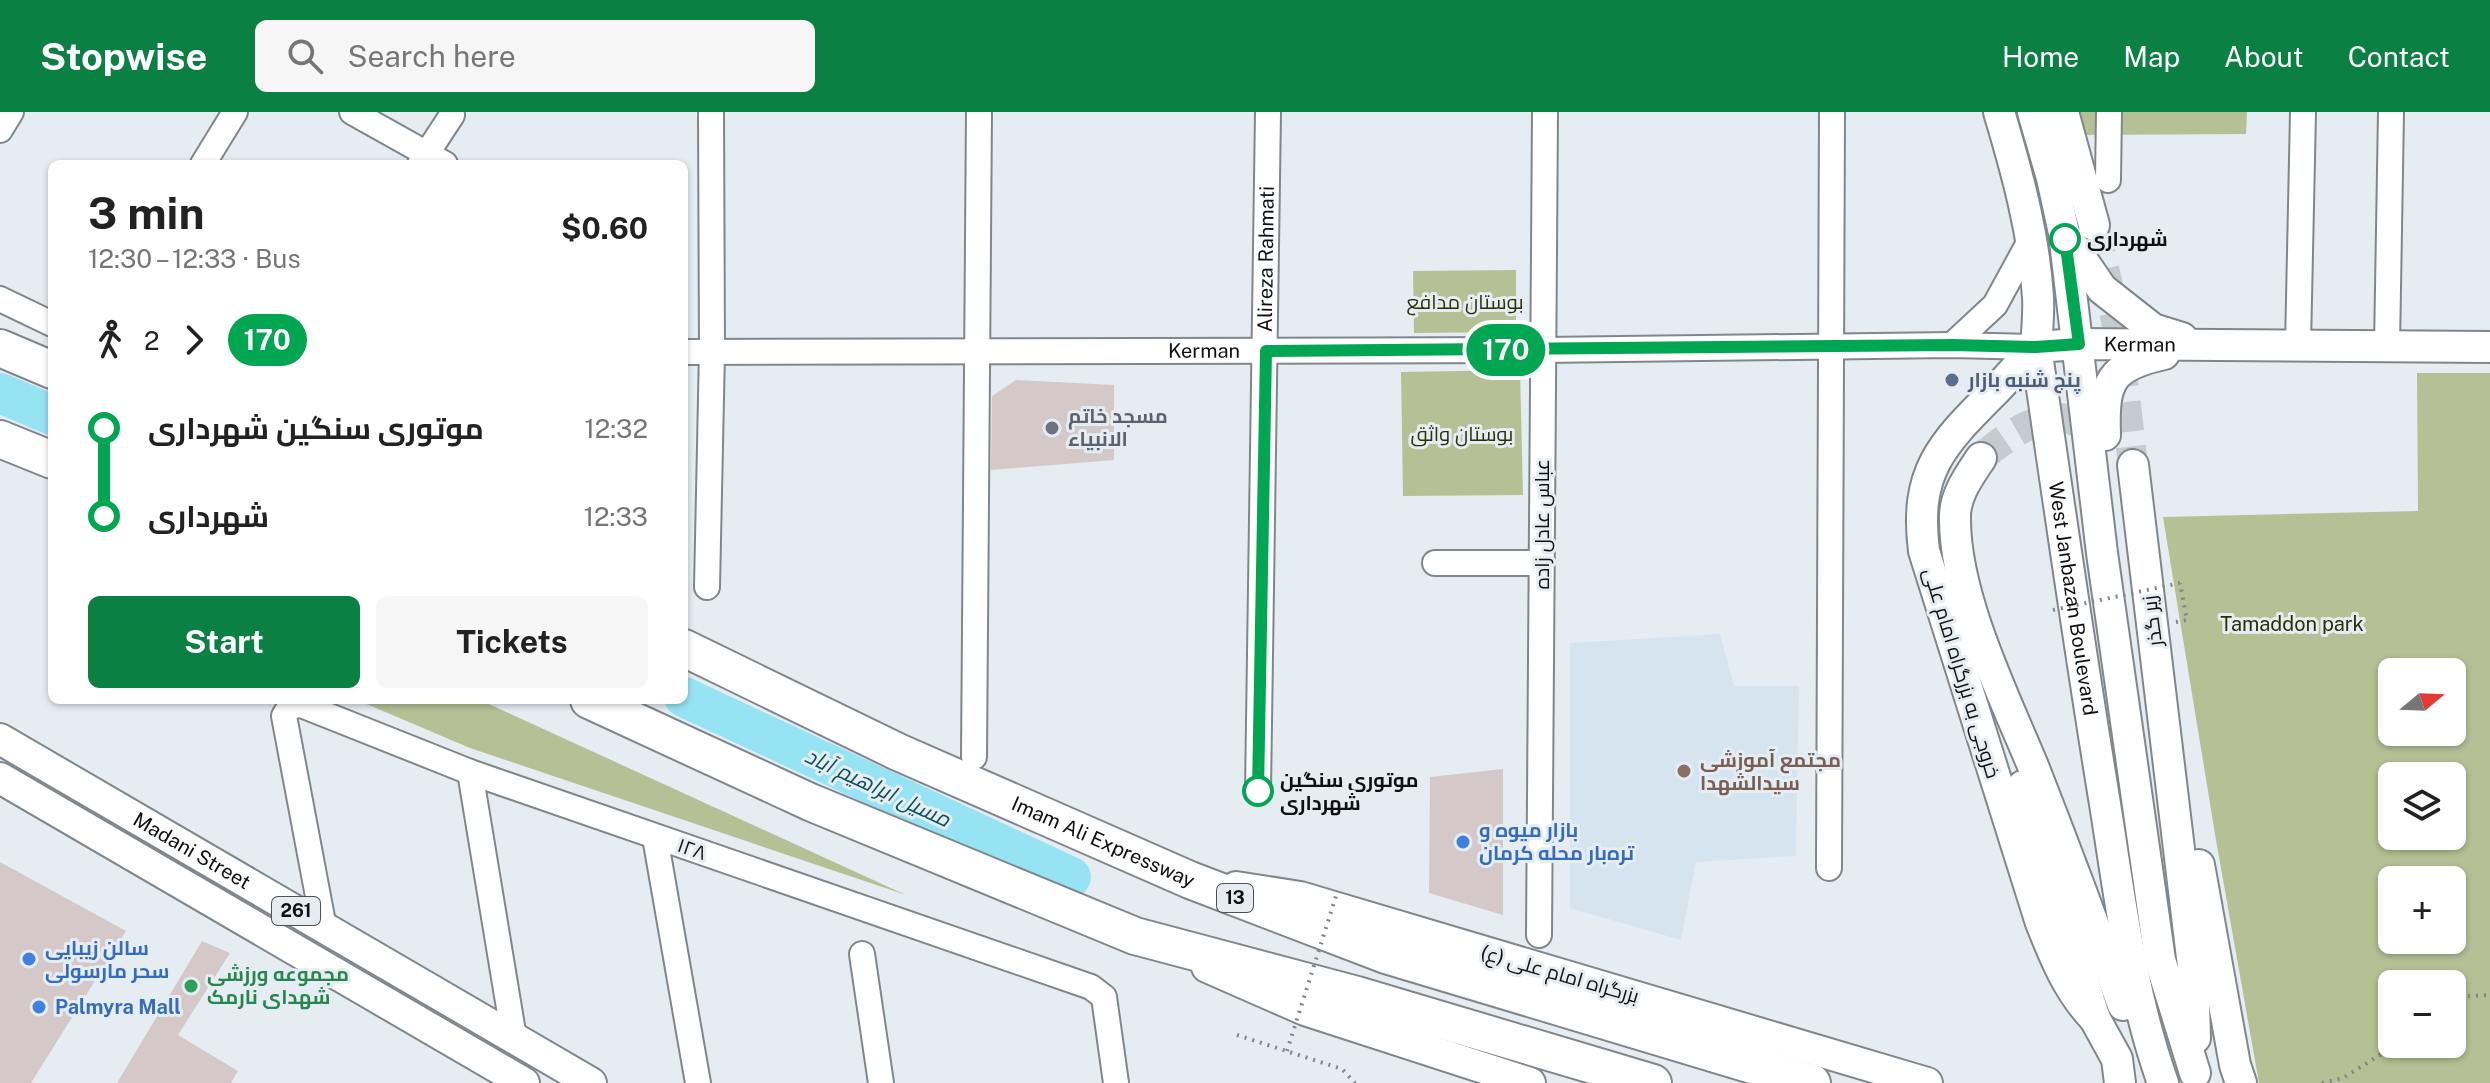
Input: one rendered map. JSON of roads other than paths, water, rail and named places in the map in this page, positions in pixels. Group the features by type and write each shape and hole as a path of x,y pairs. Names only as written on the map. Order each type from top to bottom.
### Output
{"highway":[{"path":"0,348 48,368"},
{"path":"0,439 48,458"},
{"name":"Imam Ali Expressway","path":"688,650 898,752 1190,880 1386,955 1812,1083"},
{"path":"598,704 810,802 1135,936 1357,995 1653,1083"}],"main road":[{"name":"West Janbazan Boulevard","path":"1999,112 2031,239 2038,298 2036,347 2131,966 2150,1047 2163,1083"},
{"name":"West Janbazan Boulevard","path":"2033,112 2064,233 2102,553 2160,960 2197,1078"},
{"path":"2063,112 2094,225"},
{"path":"2064,233 2102,289 2112,297 2153,329 2207,345"},
{"name":"Kerman","path":"2036,347 2079,344 2490,347"},
{"path":"2102,553 2107,495 2104,410 2110,388 2119,372 2135,361 2207,345"},
{"name":"خروجی به بزرگراه امام علی","path":"2036,347 1952,433 1939,452 1922,502 1921,524 1928,565 2041,923 2058,966 2076,999 2095,1019"},
{"path":"1981,458 1961,489 1954,517 1964,588 2002,694 2125,1008 2150,1047"},
{"name":"زیر گذر","path":"2133,465 2170,776"},
{"name":"Madani Street","path":"0,739 591,1083"},
{"path":"2025,748 2023,789 2095,1019 2117,1059 2120,1083"},
{"name":"West Janbazan Boulevard","path":"2170,776 2193,966 2197,1078"},
{"path":"2170,776 2193,837 2235,1065 2241,1083"},
{"name":"261","path":"0,778 524,1083"},
{"name":"بزرگراه امام علی (ع)","path":"1190,880 1300,897 1927,1083"},
{"path":"1135,936 1305,1010 1530,1083"}],"street":[{"path":"0,130 11,112"},
{"path":"205,160 235,112"},
{"path":"352,112 429,160"},
{"path":"707,587 712,351 711,112"},
{"path":"974,757 979,112"},
{"name":"Alireza Rahmati","path":"1258,791 1268,112"},
{"name":"عباس عادل زاده","path":"1539,935 1545,112"},
{"path":"1829,868 1832,112"},
{"path":"2108,180 2109,112"},
{"path":"2298,346 2303,112"},
{"path":"2387,347 2391,112"},
{"path":"431,160 452,115"},
{"path":"1952,345 1995,305 2031,239"},
{"path":"0,299 48,322"},
{"name":"Kerman","path":"688,352 2036,347"},
{"path":"1435,563 1541,563"},
{"name":"۱۲۸","path":"324,928 284,716 289,708 299,704 470,772 1097,991 1104,997 1116,1083"},
{"path":"470,772 514,1038"},
{"path":"655,837 698,1083"},
{"path":"862,954 881,1083"}],"waterway":[{"name":"مسیل ابراهیم آباد","path":"0,393 48,413"},
{"name":"مسیل ابراهیم آباد","path":"688,699 1071,877"}],"tunnel":[{"path":"2094,225 2116,320 2133,465"},
{"path":"1981,458 2013,434 2052,418 2078,422 2106,438"}],"place":[{"name":"شهرداری","path":"2065,239"},
{"name":"پنج شنبه بازار","path":"1952,380"},
{"name":"مسجد خاتم الانبیاء","path":"1052,428"},
{"name":"مجتمع آموزشی سیدالشهدا","path":"1684,771"},
{"name":"موتوری سنگین شهرداری","path":"1258,791"},
{"name":"بازار میوه و تره‌بار محله کرمان","path":"1463,842"},
{"name":"سالن زیبایی سحر مارسولی","path":"29,959"},
{"name":"مجموعه ورزشی شهدای نارمک","path":"191,986"},
{"name":"Palmyra Mall","path":"39,1007"}],"park label":[{"name":"بوستان مدافع","path":"1465,302"},
{"name":"بوستان واثق","path":"1462,434"},
{"name":"Tamaddon park","path":"2292,624"}]}
